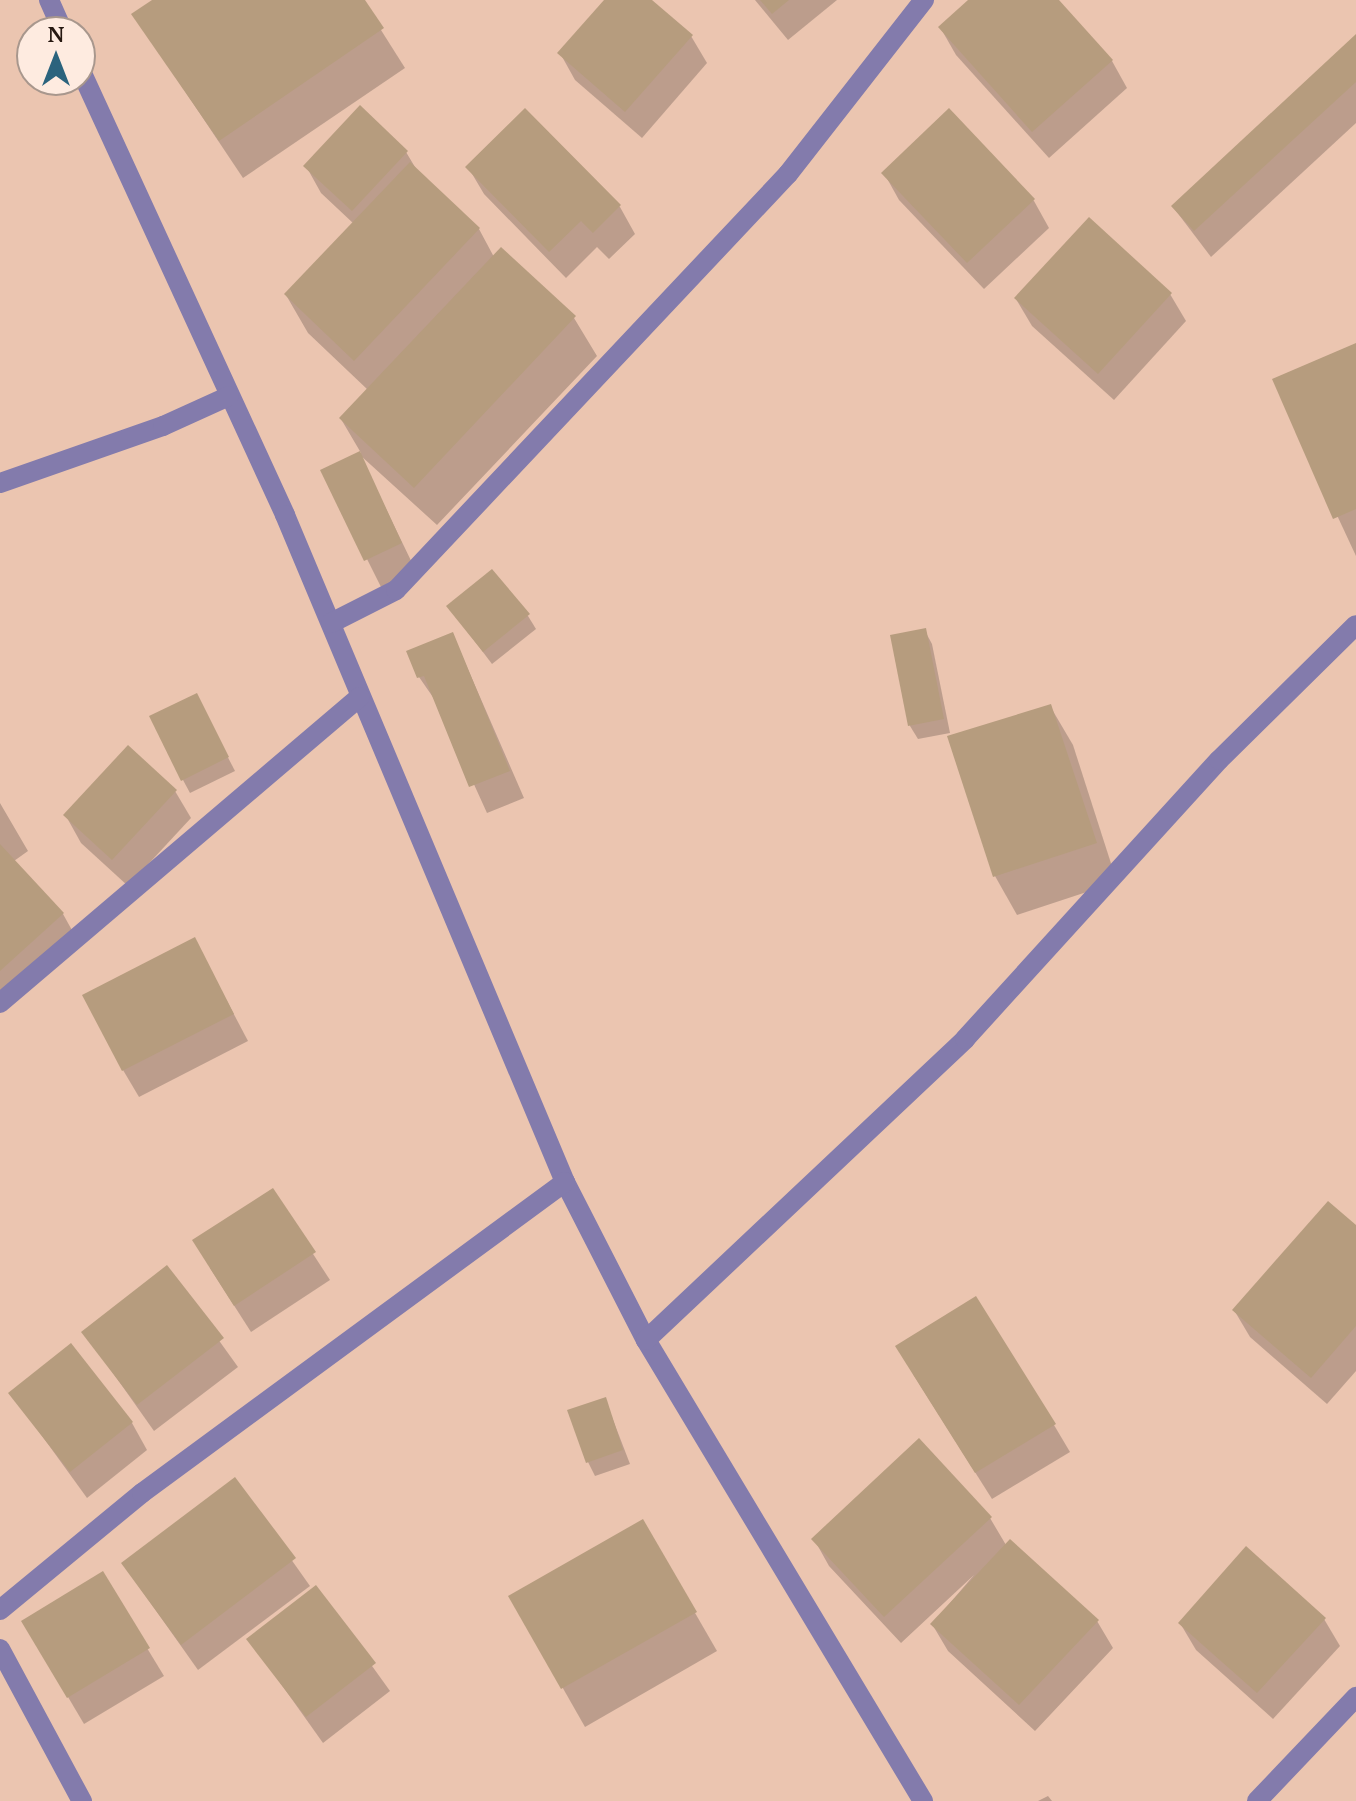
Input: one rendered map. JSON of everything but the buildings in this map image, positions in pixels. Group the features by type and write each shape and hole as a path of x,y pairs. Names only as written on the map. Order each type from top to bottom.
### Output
{"street":[{"path":"331,623 396,590 788,174 924,0"},
{"path":"92,96 331,623 359,697 565,1182 646,1340 923,1801"},
{"path":"0,483 163,426 229,396"},
{"path":"646,1340 965,1039 1219,760 1356,625"},
{"path":"0,1003 359,697"},
{"path":"0,1610 142,1493 565,1182"},
{"path":"0,1649 82,1801"},
{"path":"1257,1801 1356,1697"}]}
